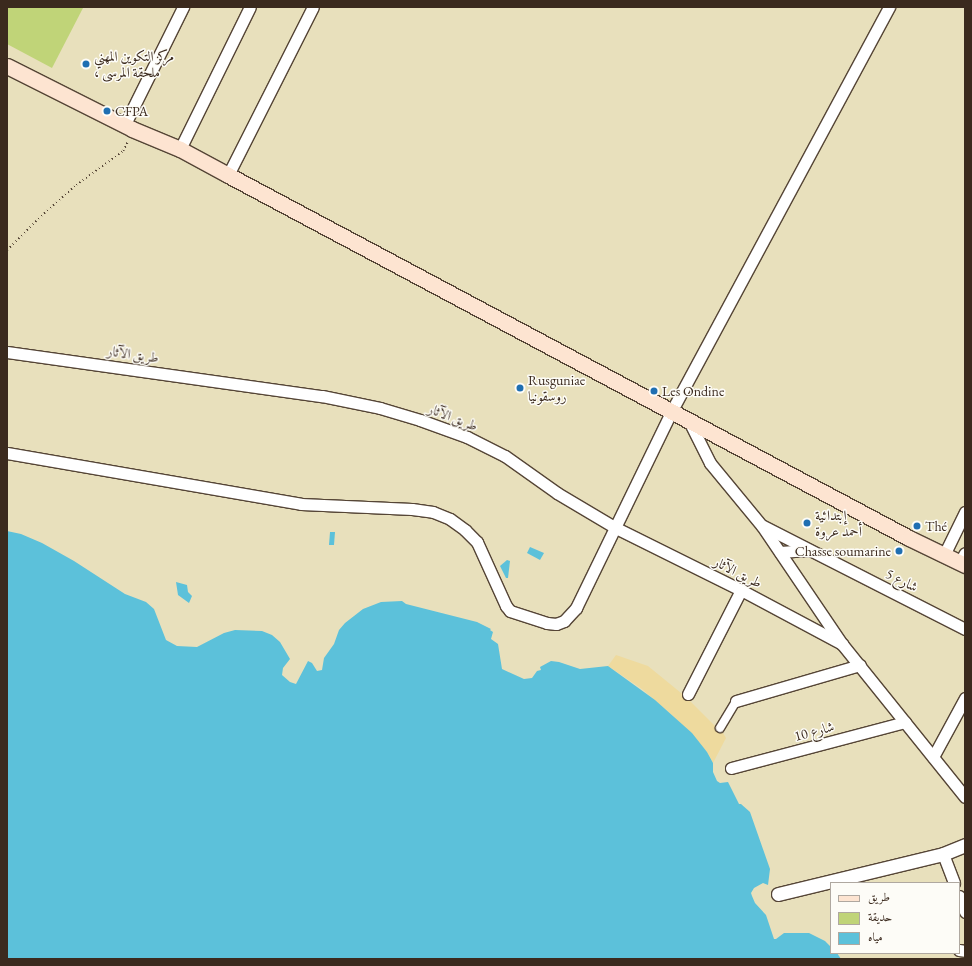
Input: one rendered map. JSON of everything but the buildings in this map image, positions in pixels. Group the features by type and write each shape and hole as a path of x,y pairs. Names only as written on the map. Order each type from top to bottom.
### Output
{"main road":[{"path":"7,66 128,127 180,149 671,412 944,555 963,560"}],"street":[{"path":"128,127 183,7"},
{"path":"180,149 250,7"},
{"path":"228,174 313,7"},
{"path":"7,453 301,504 412,509 433,512 450,518 466,530 477,542 506,606 510,610 556,624 564,621 573,612 616,528 671,412 889,7"},
{"name":"طريق الآثار","path":"7,352 322,396 387,410 467,437 505,456 557,493 616,528 741,590 842,644"},
{"path":"690,421 710,464 762,526 842,644 965,797"},
{"path":"944,555 965,512"},
{"name":"شارع 5","path":"762,526 965,629"},
{"path":"780,552 810,550"},
{"path":"688,694 741,590"},
{"path":"720,728 736,701 860,665"},
{"path":"933,757 965,698"},
{"name":"شارع 10","path":"731,768 905,722"},
{"path":"778,894 943,854 965,845"},
{"path":"943,854 954,882"},
{"path":"960,899 965,912"}],"path":[{"path":"7,250 41,216 76,185 123,151 128,127"}],"green space":[{"path":"7,7 83,8 52,68 7,44"}],"sand":[{"path":"616,655 648,666 686,697 716,727 720,728 726,738 713,763 707,752 672,715 642,689 608,666"}],"water":[{"path":"7,531 21,534 42,543 74,561 125,594 146,602 154,609 166,640 177,646 197,647 224,633 235,630 262,631 272,635 280,642 290,659 283,668 282,675 290,682 296,684 308,661 312,663 317,671 322,670 324,658 334,644 339,630 345,623 363,609 381,602 402,601 406,604 477,622 491,629 490,630 493,632 491,639 498,644 502,669 524,679 532,678 537,671 541,670 540,667 551,661 580,669 608,666 655,700 692,733 707,752 713,763 713,772 717,781 720,783 728,782 739,804 750,812 770,869 768,885 763,883 754,888 751,893 755,903 766,915 774,939 784,933 809,933 825,941 830,946 830,954 838,954 841,959 7,959"},
{"path":"330,532 335,532 334,545 329,545"},
{"path":"530,547 544,553 540,560 527,553"},
{"path":"507,560 510,561 508,578 506,578 500,566"},
{"path":"176,582 187,585 188,592 192,596 189,603 178,595"}],"place":[{"name":"مركز التكوين المهني ، ملحقة المرسى","path":"86,64"},
{"name":"CFPA","path":"107,111"},
{"name":"Rusguniae روسقونيا","path":"520,388"},
{"name":"Les Ondine","path":"654,391"},
{"name":"إبتدائية أحمد عروة","path":"807,523"},
{"name":"Thé","path":"917,526"},
{"name":"Chasse soumarine","path":"899,551"}]}
